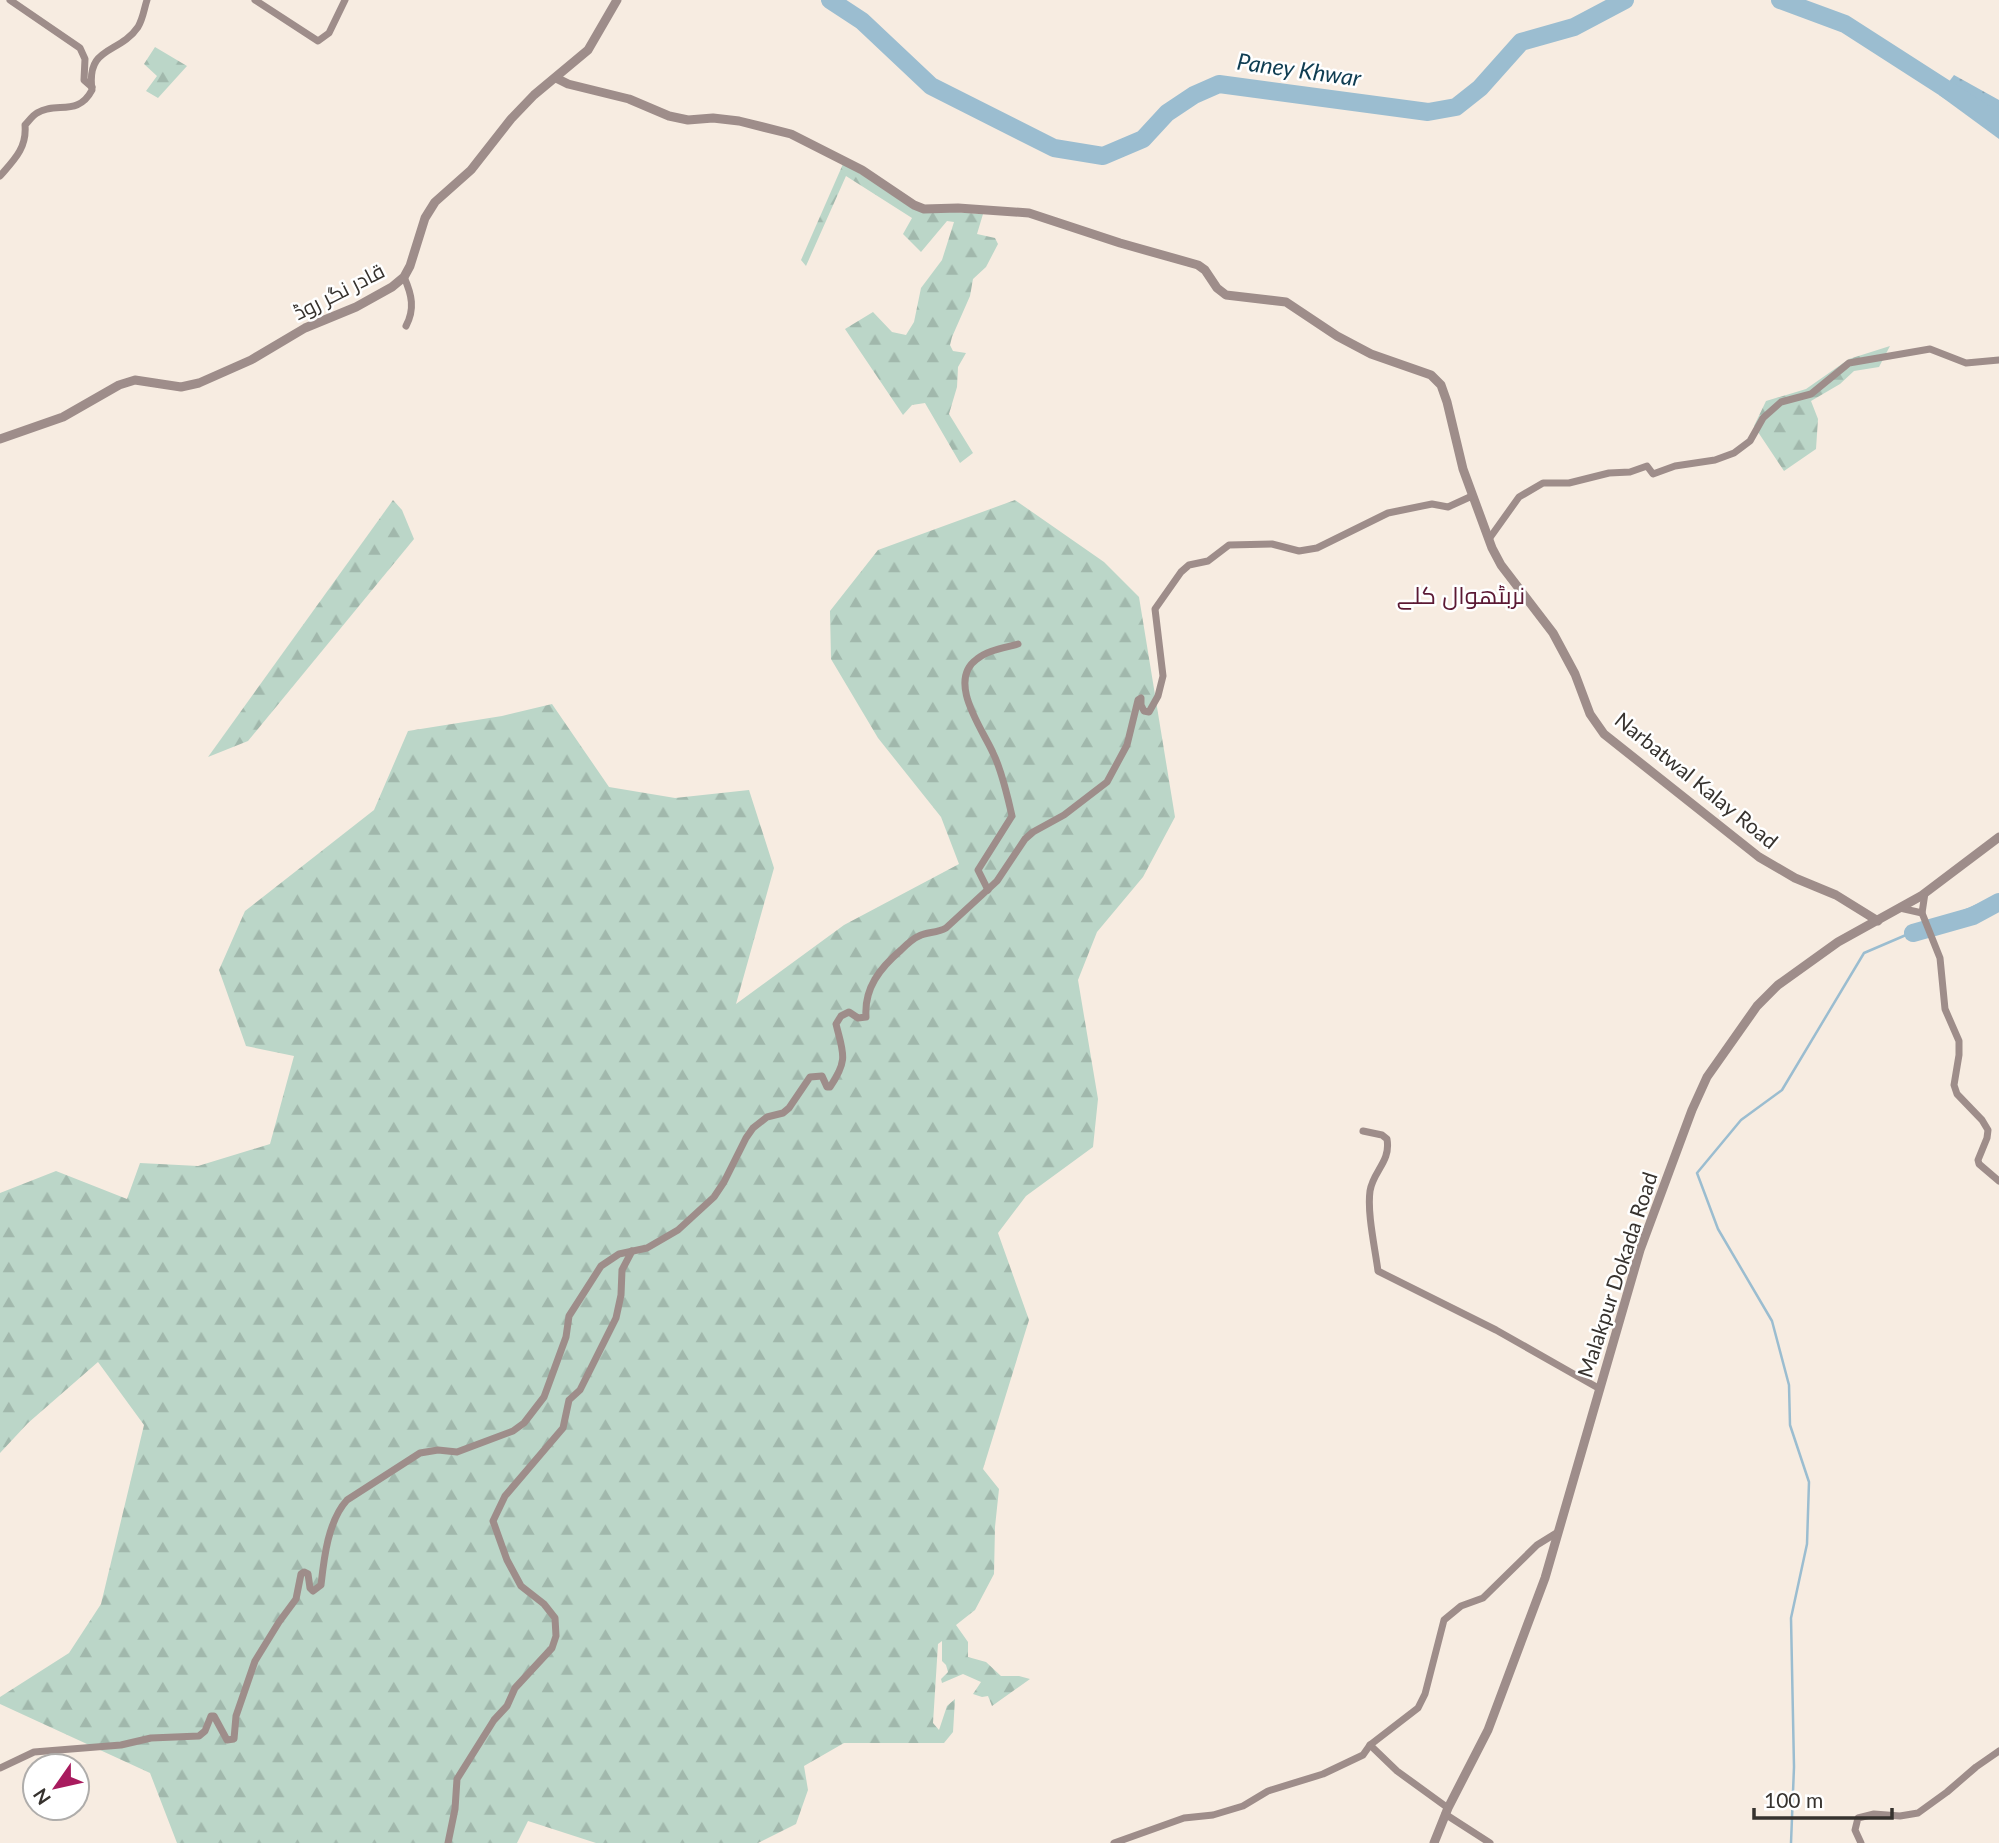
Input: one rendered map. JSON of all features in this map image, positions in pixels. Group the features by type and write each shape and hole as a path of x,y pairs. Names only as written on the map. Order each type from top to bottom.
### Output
{"street":[{"path":"10,0 80,48 85,59 84,80 92,87"},
{"path":"0,176 21,151 26,136 25,125 33,116 39,111 82,103 89,97 92,87 89,76 93,66 104,53 138,27 147,0"},
{"path":"255,0 318,41 329,33 345,0"},
{"name":"قادر نگر روڈ","path":"0,439 63,417 90,399 135,380 181,387 217,376 251,360 305,328 356,307 392,287 404,277 410,266 425,218 435,202 471,170 527,103 588,50 617,0"},
{"name":"Narbatwal Kalay Road","path":"556,78 568,84 629,99 668,116 688,120 713,118 739,121 791,134 862,170 923,209 958,208 1029,213 1198,265 1226,295 1286,302 1371,354 1431,374 1441,386 1447,402 1472,496 1501,565 1553,633 1575,674 1590,715 1604,734 1759,857 1794,878 1836,895 1878,921"},
{"path":"404,277 411,293 412,314 406,327"},
{"path":"1489,539 1519,497 1544,483 1569,483 1609,473 1630,472 1647,466 1653,474 1675,466 1715,460 1734,453 1750,441 1763,418 1781,402 1811,394 1849,363 1930,349 1966,363 1999,359"},
{"path":"0,1768 34,1752 111,1746 150,1738 199,1736 205,1731 211,1716 214,1716 223,1737 227,1740 234,1739 239,1705 256,1661 296,1599 301,1573 307,1572 313,1591 321,1585 337,1511 346,1500 420,1453 438,1450 457,1452 513,1431 524,1423 544,1397 566,1337 569,1316 601,1266 619,1254 660,1242 705,1206 724,1182 746,1138 768,1117 789,1108 810,1077 822,1076 827,1087 830,1087 842,1064 843,1046 836,1024 841,1016 849,1012 858,1018 866,1017 866,1000 872,983 894,956 919,935 946,928 997,881 1025,839 1064,815 1107,782 1127,745 1138,700 1141,698 1144,712 1149,712 1158,696 1163,676 1155,608 1189,565 1208,561 1229,545 1236,544 1272,544 1299,551 1317,548 1388,513 1432,504 1448,507 1472,496"},
{"path":"988,890 978,870 1012,816 997,762 965,691 965,677 977,659 992,651 1018,644"},
{"name":"Malakpur Dokada Road","path":"1434,1843 1488,1730 1545,1578 1640,1251 1688,1120 1707,1077 1757,1006 1778,985 1838,942 1925,893 1999,837"},
{"path":"1925,893 1922,914 1940,958 1945,1009 1959,1041 1954,1085 1957,1094 1985,1125 1987,1139 1981,1150 1979,1164 1999,1181"},
{"path":"1900,908 1922,914"},
{"path":"1363,1131 1382,1135 1387,1139 1389,1151 1370,1190 1378,1270 1496,1330 1600,1389"},
{"path":"448,1843 455,1809 457,1779 494,1720 507,1706 515,1688 552,1648 556,1636 555,1618 544,1604 521,1587 507,1560 493,1521 505,1496 563,1429 569,1399 580,1390 616,1318 622,1270 632,1251"},
{"path":"1114,1843 1184,1818 1213,1815 1243,1806 1268,1791 1324,1774 1363,1755 1370,1745 1418,1707 1444,1620 1461,1606 1483,1598 1537,1545 1558,1532"},
{"path":"1370,1745 1397,1771 1490,1843"},
{"path":"1861,1843 1855,1830 1858,1818 1918,1813 1999,1751"}],"green space":[{"path":"155,47 187,66 158,98 146,91 157,76 144,64"},
{"path":"843,164 913,209 983,214 977,234 995,238 998,244 986,267 973,279 970,296 950,345 953,351 966,353 958,367 957,387 949,414 973,453 960,463 925,403 912,405 903,415 845,329 873,312 892,332 906,335 914,322 921,288 942,260 954,222 947,221 921,252 903,234 912,218 846,176 806,266 801,260"},
{"path":"1890,346 1879,367 1854,371 1840,384 1811,401 1818,419 1816,449 1784,471 1754,426 1766,401 1806,389 1849,359"},
{"path":"393,500 402,510 414,539 248,741 208,757"},
{"path":"1015,500 1104,562 1139,597 1175,817 1143,877 1097,932 1078,980 1098,1099 1093,1147 1026,1196 998,1233 1029,1320 983,1469 999,1489 994,1574 975,1610 956,1625 968,1642 968,1657 986,1662 1001,1676 1030,1679 992,1706 988,1696 973,1694 981,1682 963,1674 942,1683 941,1679 948,1672 942,1661 942,1641 938,1644 933,1723 939,1730 947,1706 955,1699 953,1732 944,1743 844,1743 804,1766 808,1790 796,1824 758,1843 596,1843 528,1821 517,1843 177,1843 150,1773 0,1704 0,1697 69,1653 101,1604 144,1425 98,1362 28,1423 0,1453 0,1193 56,1171 127,1199 140,1163 198,1166 270,1144 294,1056 246,1046 219,970 245,911 374,810 408,731 502,716 552,704 609,787 675,798 749,790 774,868 736,1004 844,925 959,864 941,817 878,738 831,659 830,611 878,550"}],"water":[{"path":"1954,75 1999,100 1999,139 1939,95"}],"waterway":[{"name":"Paney Khwar","path":"830,0 862,21 931,86 1054,148 1103,156 1143,139 1167,113 1194,95 1219,84 1428,112 1456,107 1480,88 1521,42 1574,27 1625,0"},
{"name":"Paney Khwar","path":"1780,0 1845,24 1999,123"},
{"path":"1943,920 1999,896"},
{"path":"1913,933 1973,916 1999,902"},
{"path":"1791,1843 1794,1767 1791,1618 1807,1544 1809,1482 1790,1425 1789,1385 1772,1321 1718,1229 1697,1173 1741,1120 1782,1090 1864,953 1927,926"}],"district":[{"name":"نربٹھوال کلے","path":"1461,596"}]}
